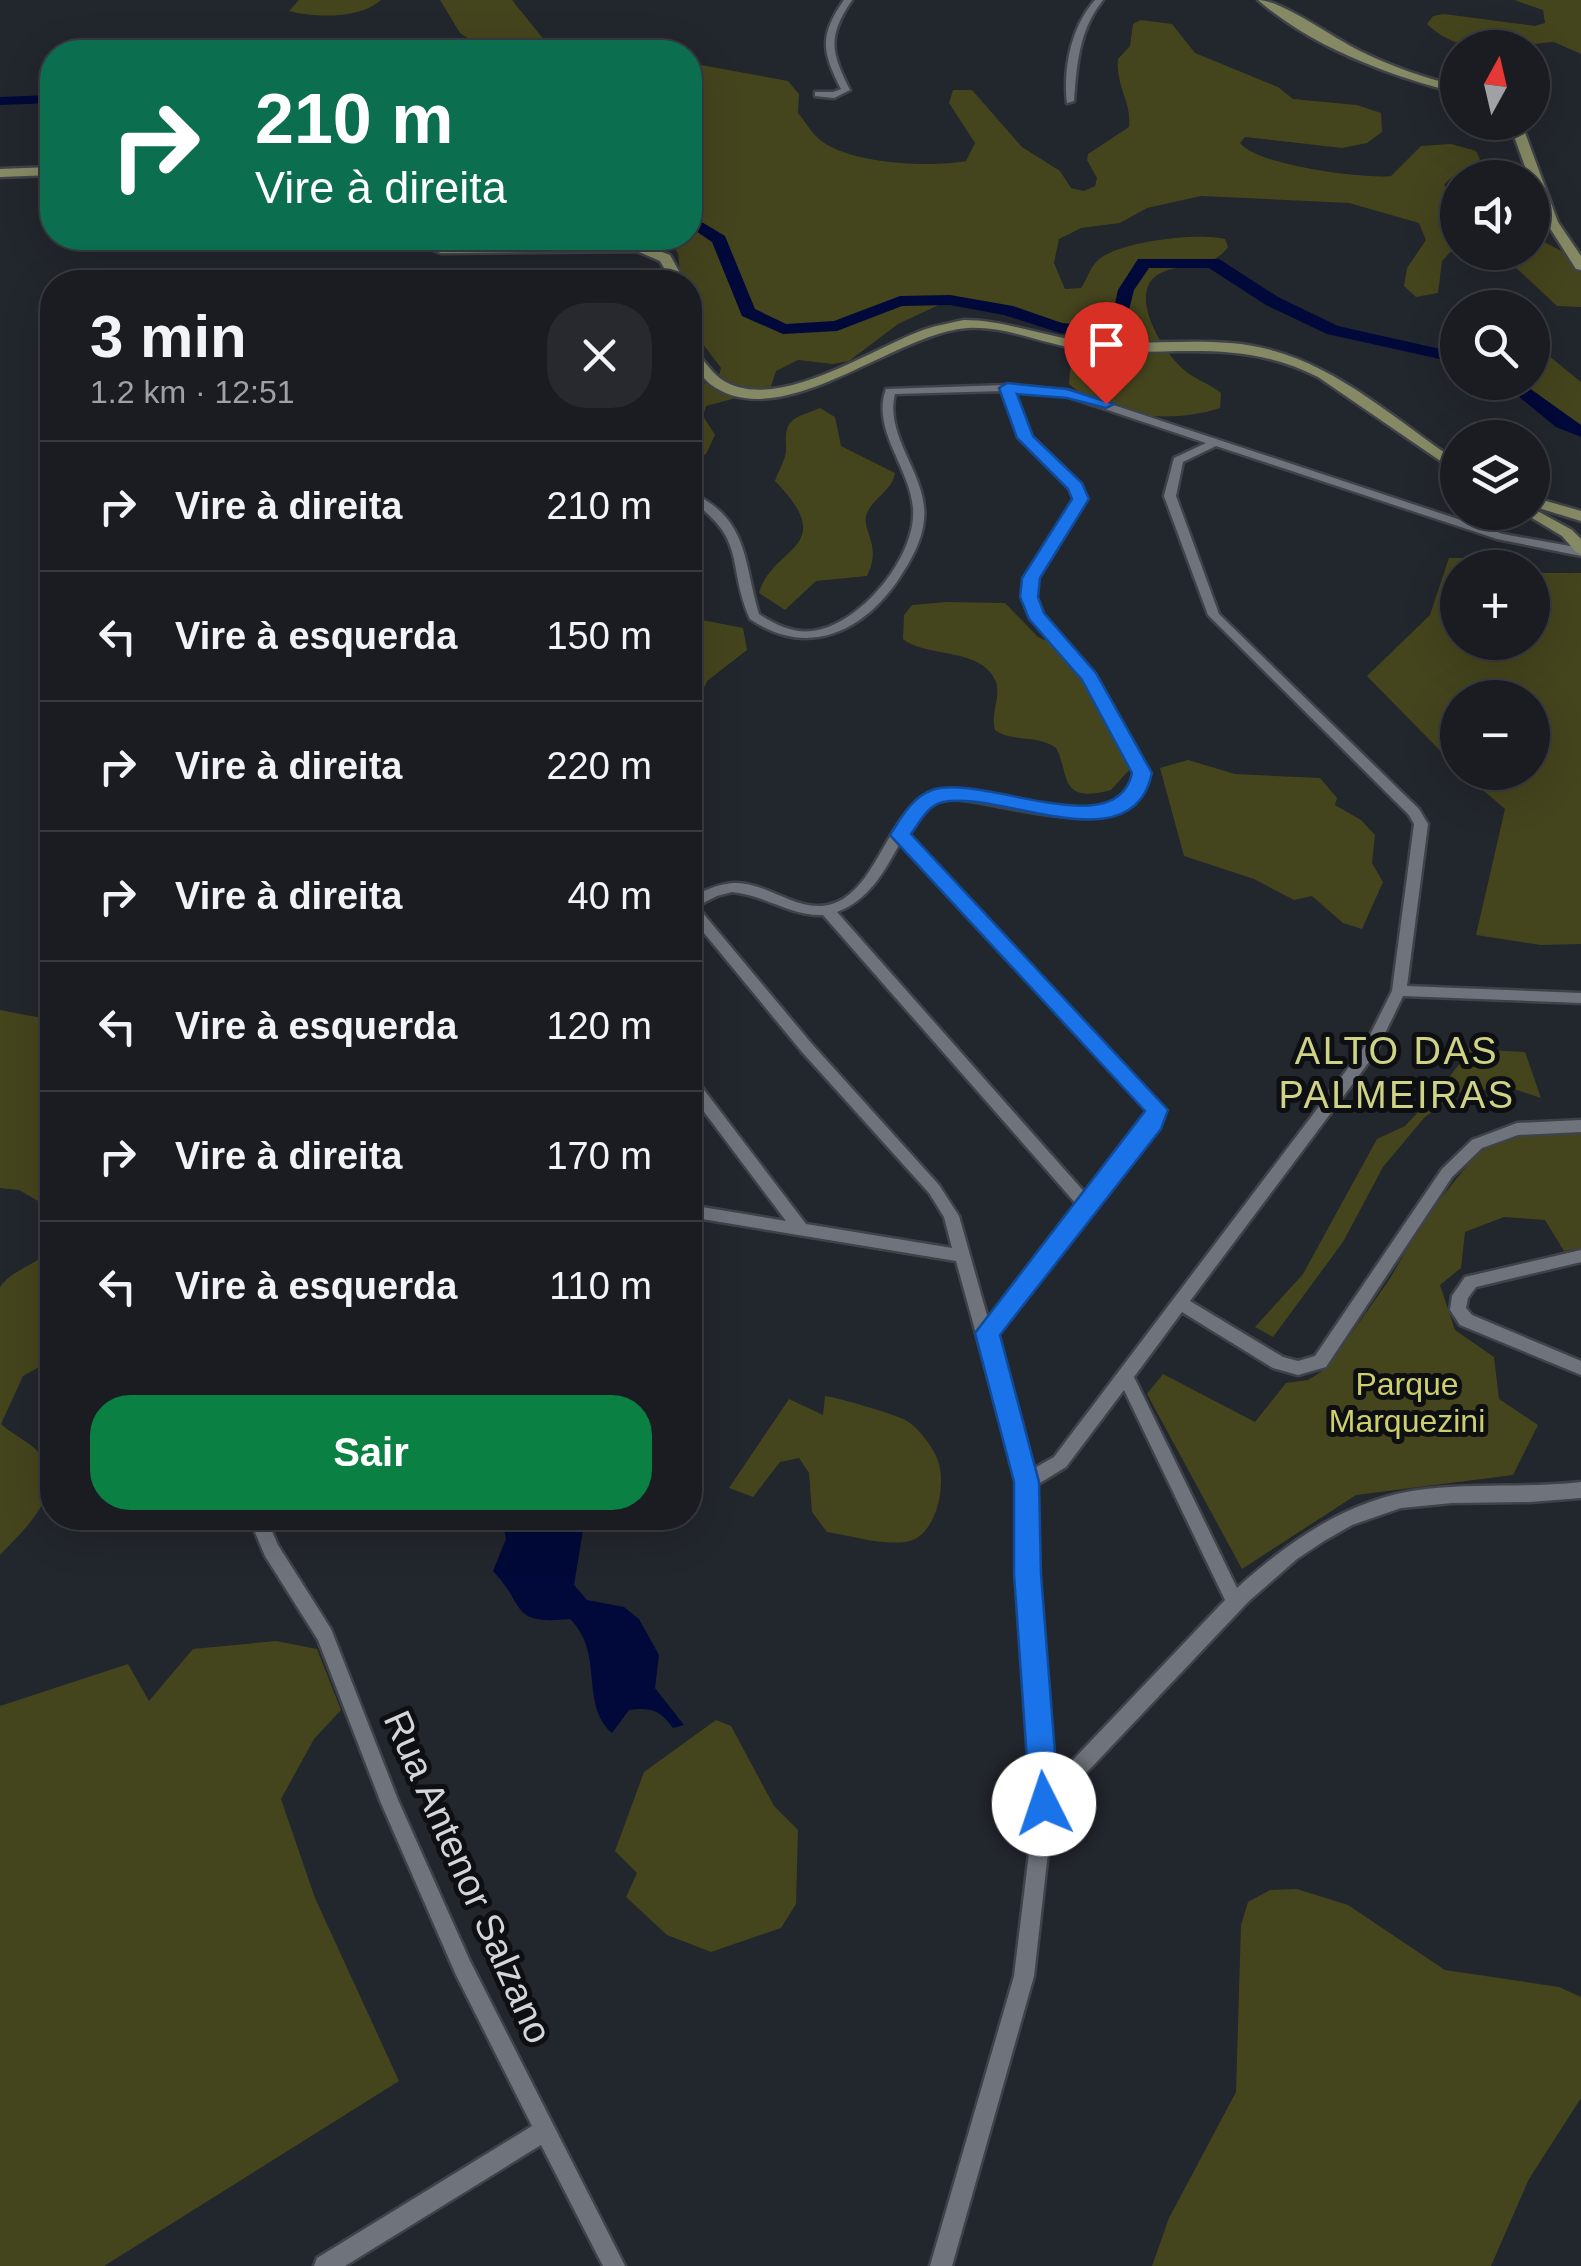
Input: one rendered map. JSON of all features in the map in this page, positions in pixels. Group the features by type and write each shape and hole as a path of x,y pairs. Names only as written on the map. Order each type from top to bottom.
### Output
{"street":[{"path":"818,94 834,95 846,90 827,46 831,28 848,0"},
{"path":"1070,102 1076,40 1086,12 1099,0"},
{"path":"1264,0 1356,56 1406,78 1440,86"},
{"path":"1521,140 1552,222 1581,266"},
{"path":"0,174 40,172"},
{"path":"646,250 665,258 672,270"},
{"path":"702,369 708,377 730,388 772,394 810,386 924,333 984,323 1093,346 1197,346 1278,354 1320,374 1440,457"},
{"path":"702,896 711,890 734,886 758,890 801,909 828,910 846,904 870,883 922,805 937,796 964,794 1070,812 1103,811 1128,804 1139,788 1142,773 1090,678 1036,615 1029,597 1031,578 1080,499 1076,487 1025,438 1007,388"},
{"path":"702,504 726,522 737,537 754,616 786,632 816,635 867,610 882,596 906,559 919,507 888,413 890,391 1007,388 1080,397 1501,537 1581,550"},
{"path":"1026,1482 1060,1462 1370,1050 1400,992 1421,836 1414,812 1214,615 1170,496 1178,460 1216,442"},
{"path":"1501,537 1537,539 1567,533 1581,519 1550,508"},
{"path":"1550,523 1567,533 1581,550"},
{"path":"900,835 1157,1110 1153,1122 988,1333"},
{"path":"828,910 1086,1206"},
{"path":"702,920 807,1048 934,1190 951,1216 988,1333 1026,1482 1028,1574 1044,1804 1024,1976 941,2266"},
{"path":"1400,992 1581,998"},
{"path":"702,1098 800,1227"},
{"path":"1180,1303 1279,1363 1298,1368 1320,1362 1447,1173 1477,1144 1516,1129 1581,1126"},
{"path":"702,1213 964,1256"},
{"path":"1581,1256 1470,1282 1458,1310 1481,1327 1581,1368"},
{"path":"1125,1376 1235,1602"},
{"path":"1044,1804 1263,1572 1316,1535 1379,1506 1447,1495 1548,1495 1581,1490"},
{"name":"Rua Antenor Salzano","path":"263,1530 326,1635 390,1802 463,1968 614,2266"},
{"path":"325,2266 544,2131"}],"green space":[{"path":"299,0 381,0 362,11 324,16 289,11"},
{"path":"440,0 512,0 544,40 470,40 460,33"},
{"path":"1514,0 1581,0 1581,54 1550,42 1550,30 1440,30 1440,34 1427,24 1433,16 1444,14 1535,26 1545,23 1543,10"},
{"path":"1141,20 1172,24 1195,53 1278,87 1293,99 1357,105 1381,113 1382,132 1367,143 1342,148 1245,137 1240,143 1266,158 1335,173 1391,176 1421,146 1451,144 1476,151 1479,160 1440,160 1438,293 1416,297 1404,286 1407,268 1426,240 1419,223 1349,203 1201,196 1147,208 1120,223 1081,228 1059,239 1054,263 1065,289 1081,288 1093,266 1108,253 1179,238 1225,239 1228,247 1214,259 1165,271 1153,279 1146,304 1165,348 1186,372 1221,393 1220,408 1161,416 1121,411 1102,404 1069,384 1070,370 1097,343 1093,326 1036,325 984,301 960,300 943,303 898,324 849,361 833,364 798,360 776,371 770,389 706,406 703,416 715,435 702,456 702,384 718,378 721,368 702,343 702,270 680,270 676,250 702,250 702,65 788,81 799,94 798,113 818,138 848,154 889,162 966,161 975,143 949,103 953,90 972,90 1022,147 1060,171 1071,188 1084,191 1095,186 1097,178 1087,160 1088,154 1129,127 1118,59 1130,46 1133,24"},
{"path":"1550,245 1567,254 1581,271 1581,307 1557,306 1550,299 1550,290 1540,290 1518,270 1550,270"},
{"path":"1550,357 1581,382 1581,427 1539,400 1550,400"},
{"path":"820,408 835,417 841,446 895,473 867,513 873,555 867,576 816,581 785,610 759,593 766,577 802,534 802,520 794,503 775,481 785,456 789,425 797,417"},
{"path":"1550,573 1581,573 1581,944 1541,945 1476,935 1505,809 1483,790 1550,790 1550,680 1440,680 1440,751 1367,676 1430,615 1440,585 1440,660 1550,660"},
{"path":"1005,603 1038,637 1059,646 1082,673 1131,750 1130,769 1111,790 1074,790 1068,784 1056,748 995,730 996,682 979,663 903,639 904,615 912,605"},
{"path":"702,620 743,628 747,650 707,681 702,692"},
{"path":"1188,760 1235,774 1320,778 1337,798 1335,805 1361,820 1375,835 1372,863 1383,882 1362,929 1343,923 1312,896 1294,900 1254,879 1184,856 1160,768"},
{"path":"0,1010 40,1018 40,1202 19,1190 0,1188"},
{"path":"1474,1035 1486,1036 1485,1050 1525,1052 1541,1098 1508,1087 1457,1093 1424,1118 1383,1167 1343,1242 1273,1337 1255,1327 1303,1274 1377,1139 1405,1126 1439,1090 1468,1053"},
{"name":"Parque Marquezini","path":"1581,1128 1581,1248 1564,1251 1545,1220 1504,1217 1465,1232 1461,1268 1440,1285 1455,1330 1494,1357 1499,1399 1538,1425 1513,1475 1356,1495 1242,1569 1147,1394 1163,1374 1255,1422 1286,1383 1308,1380 1327,1368 1389,1280 1425,1218 1482,1147 1519,1132"},
{"path":"39,1259 40,1367 23,1376 1,1424 40,1455 40,1508 0,1555 0,1287"},
{"path":"825,1396 902,1418 931,1447 941,1474 939,1499 931,1523 915,1539 886,1542 827,1532 812,1512 809,1473 799,1458 780,1462 753,1497 729,1488 789,1399 823,1415"},
{"path":"276,1641 317,1649 341,1710 314,1739 281,1799 315,1898 399,2081 104,2266 0,2266 0,1706 128,1664 149,1701 193,1649"},
{"path":"716,1720 731,1726 774,1806 798,1830 796,1904 781,1928 711,1952 667,1935 626,1897 637,1873 615,1851 644,1772"},
{"path":"1297,1889 1348,1905 1445,1970 1559,1987 1581,1997 1581,2098 1529,2179 1491,2266 1152,2266 1169,2218 1236,2092 1241,1925 1248,1902 1270,1890"}],"shaded area":[{"path":"504,1530 583,1530 574,1585 587,1600 624,1607 639,1619 659,1655 655,1688 684,1725 673,1728 654,1711 629,1710 612,1733 596,1708 587,1647 580,1632 570,1619 528,1616 493,1571 506,1539"}],"waterway":[{"path":"0,101 40,99"},
{"path":"702,228 719,239 748,312 783,329 837,326 900,301 950,300 1007,310 1060,328 1097,331 1121,314 1126,290 1144,263 1213,263 1272,301 1333,330 1440,354"},
{"path":"1532,400 1581,432"}],"district":[{"name":"ALTO DAS PALMEIRAS","path":"1397,1073"}],"route":[{"path":"1044,1804 1028,1574 1026,1482 988,1333 1153,1122 1157,1110 1150,1097 900,835 922,805 937,796 964,794 1070,812 1103,811 1128,804 1139,788 1142,773 1090,678 1036,615 1029,597 1031,578 1051,540 1077,510 1080,499 1076,487 1025,438 1007,388 1067,394 1106,404"}]}
